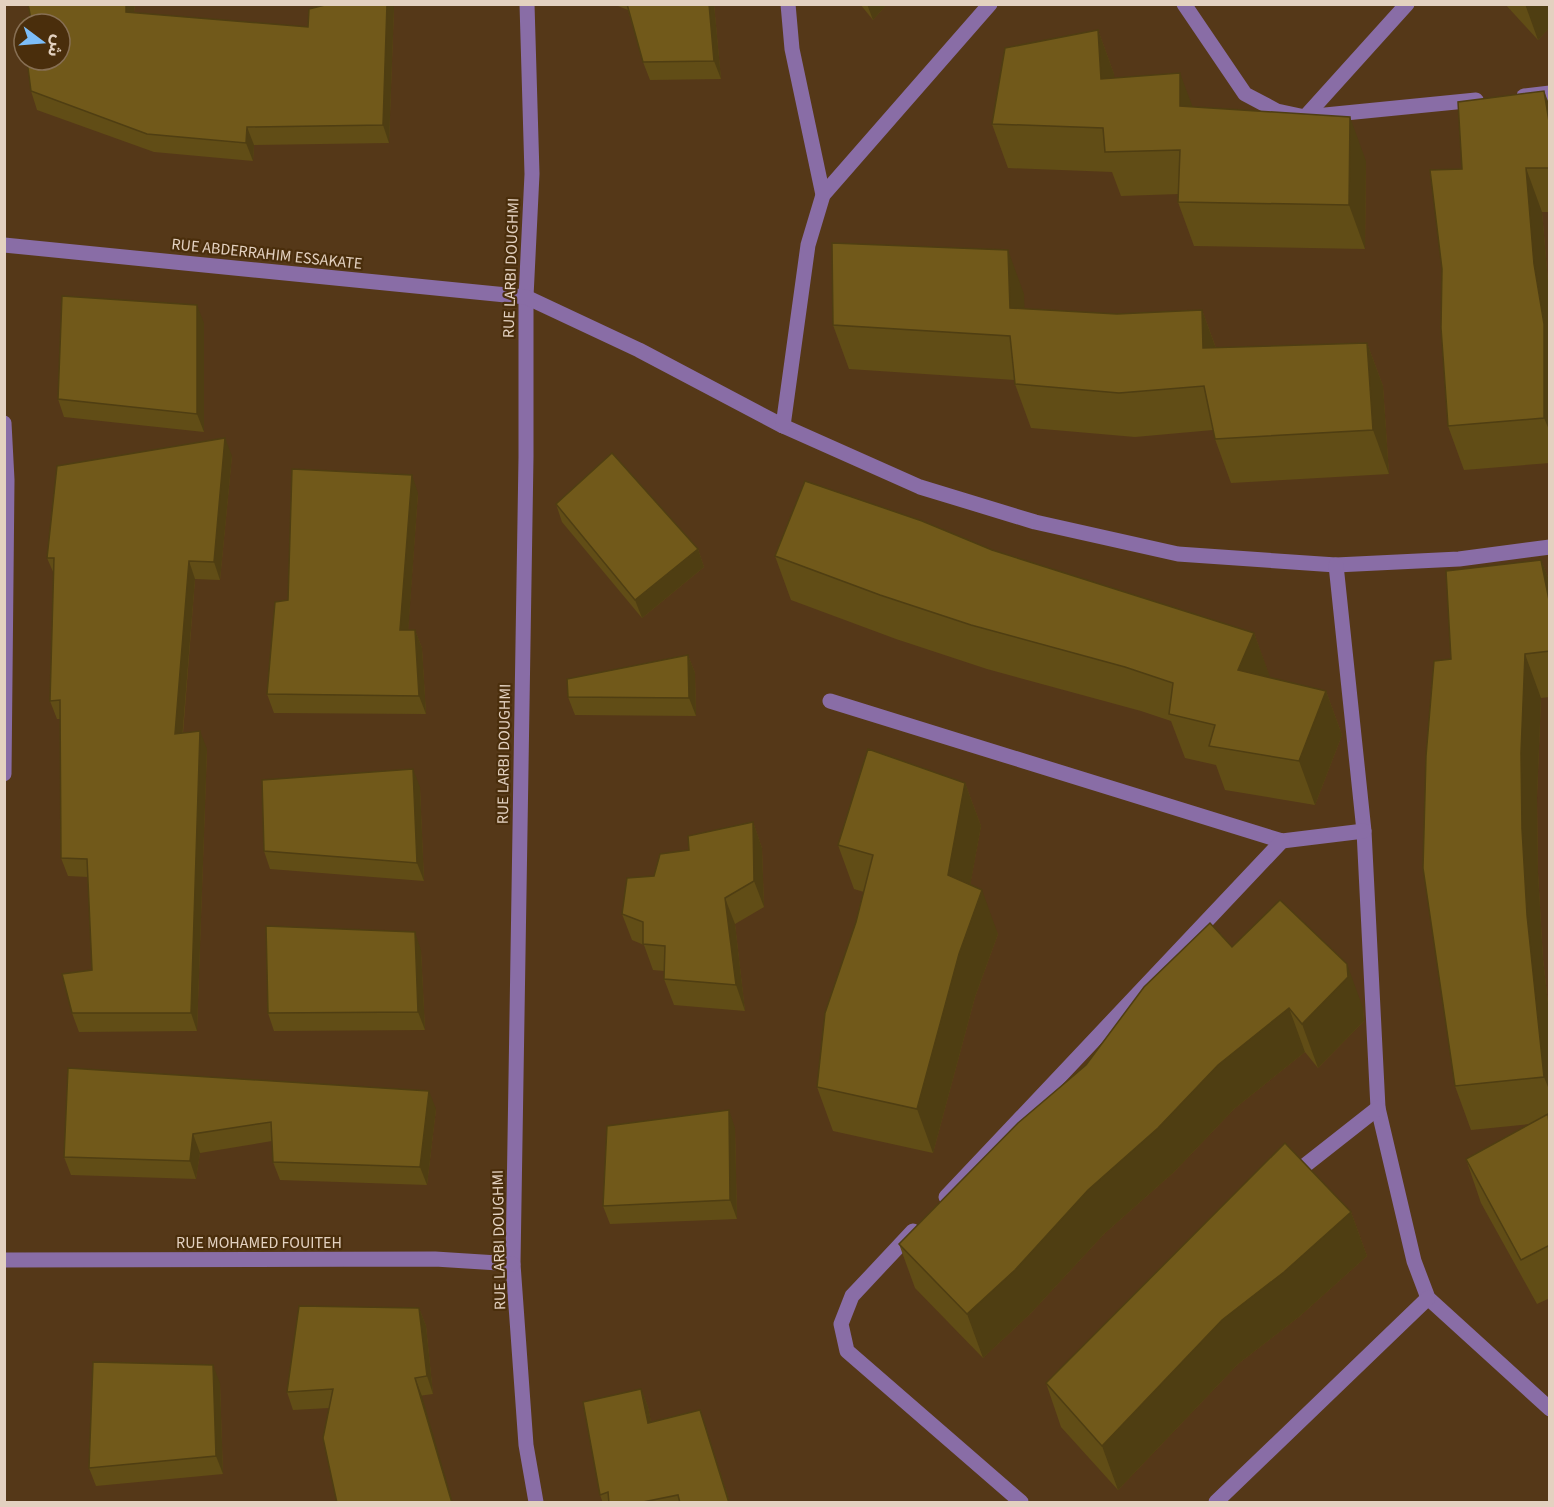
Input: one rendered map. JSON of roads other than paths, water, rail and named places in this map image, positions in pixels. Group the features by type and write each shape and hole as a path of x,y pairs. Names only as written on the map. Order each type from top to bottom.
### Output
{"street":[{"name":"RUE LARBI DOUGHMI","path":"527,4 532,174 526,297 526,457 513,1264 526,1445 536,1503"},
{"path":"788,4 792,49 824,195"},
{"path":"783,426 808,245 824,195 990,4"},
{"path":"1184,4 1245,94 1277,111 1305,117 1491,99"},
{"path":"1305,117 1407,4"},
{"path":"1515,97 1550,93"},
{"name":"RUE ABDERRAHIM ESSAKATE","path":"4,245 526,297 639,351 783,426 920,487 1035,522 1178,554 1336,565 1459,559 1550,548"},
{"path":"4,423 8,480 4,774"},
{"path":"1336,565 1365,831 1378,1108 1414,1261 1428,1298 1550,1409"},
{"path":"830,701 1282,841 1365,831"},
{"path":"1021,1503 847,1352 841,1324 852,1296 1282,841"},
{"path":"1276,1188 1378,1108"},
{"name":"RUE MOHAMED FOUITEH","path":"4,1260 435,1259 513,1264"},
{"path":"1216,1503 1428,1298"}]}
